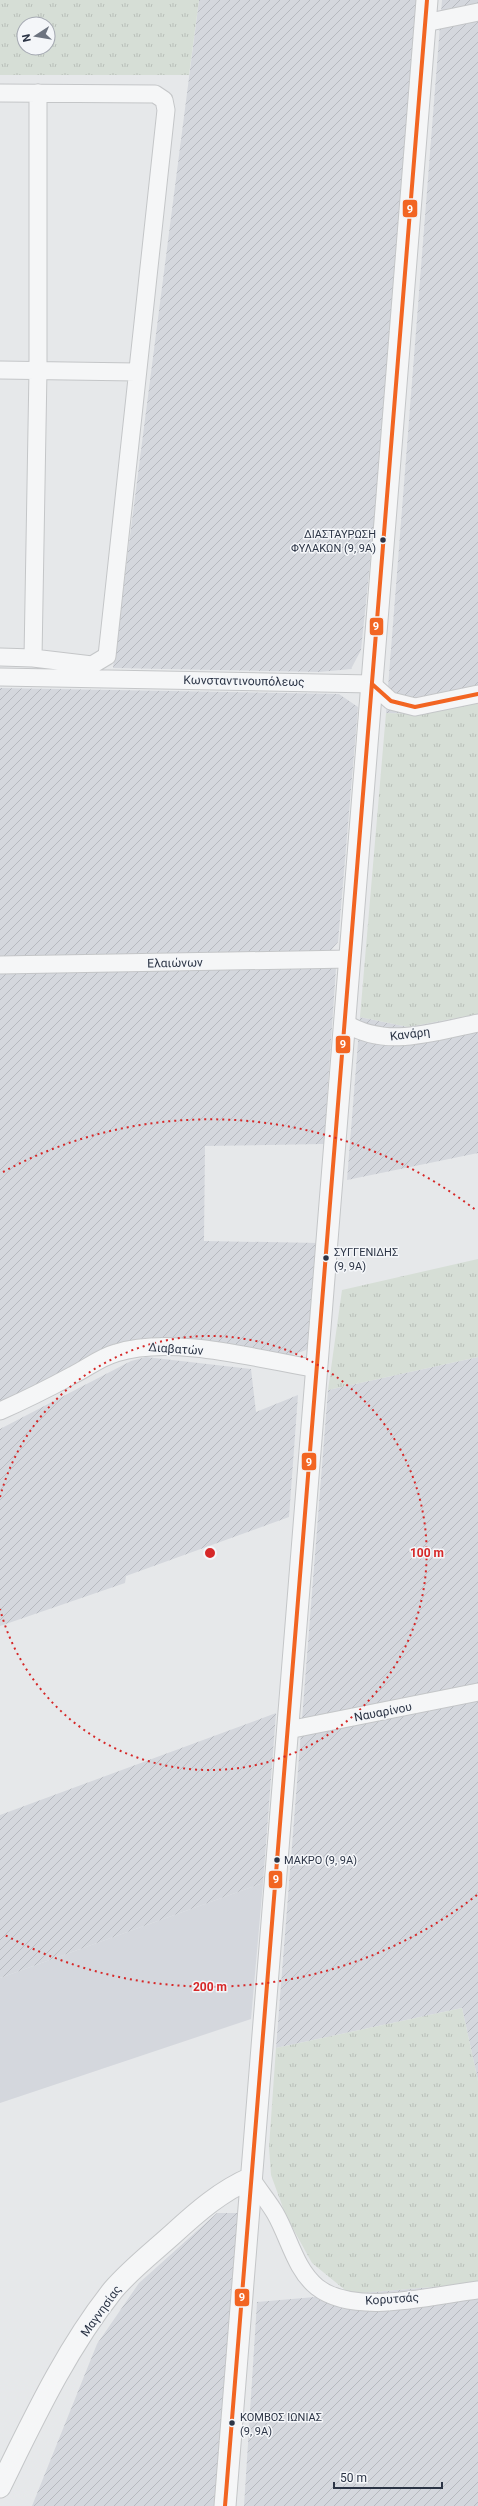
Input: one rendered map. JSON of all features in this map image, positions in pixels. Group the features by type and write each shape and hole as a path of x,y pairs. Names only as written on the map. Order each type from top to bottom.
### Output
{"street":[{"path":"225,2506 427,0"},
{"path":"425,23 478,12"},
{"path":"0,93 155,94 164,100 166,110 136,372 107,656 92,666 33,658 0,657"},
{"path":"33,658 38,370 38,93"},
{"path":"0,370 136,372"},
{"name":"Κωνσταντινουπόλεως","path":"0,677 372,684"},
{"path":"372,684 391,702 415,708 478,694"},
{"name":"Ελαιώνων","path":"0,965 350,959"},
{"name":"Κανάρη","path":"345,1023 358,1031 370,1035 394,1038 478,1023"},
{"name":"Διαβατών","path":"0,1412 32,1397 114,1353 138,1347 166,1346 214,1352 317,1369"},
{"name":"Ναυαρίνου","path":"288,1730 478,1692"},
{"name":"Κορυτσάς","path":"251,2178 275,2212 304,2272 317,2286 331,2295 366,2302 478,2290"},
{"name":"Μαγνησίας","path":"0,2487 47,2395 93,2318 115,2289 194,2215 233,2186 251,2178"}],"shaded area":[{"path":"199,0 417,0 388,391 361,650 351,669 319,672 113,668"},
{"path":"442,0 478,0 478,702 422,714 386,713"},
{"path":"0,688 339,694 358,707 338,942 326,956 0,960"},
{"path":"336,968 324,1144 205,1146 204,1241 319,1243 313,1343 306,1350 289,1356 140,1343 0,1408 0,973"},
{"path":"478,1014 478,1153 347,1180 360,1017 408,1027"},
{"path":"146,1357 251,1369 256,1412 298,1395 289,1517 126,1576 125,1583 0,1626 0,1429 131,1361"},
{"path":"478,1357 478,2081 462,2008 276,2048 328,1390"},
{"path":"276,1713 263,1883 0,1978 0,1815"},
{"path":"263,1883 251,2019 0,2103 0,1978"},
{"path":"217,2213 239,2213 215,2506 32,2506 97,2344 139,2283"},
{"path":"478,2283 478,2506 244,2506 257,2302"}],"green space":[{"path":"0,0 199,0 189,75 0,75"},
{"path":"478,702 478,1014 408,1027 360,1017 386,713 422,714"},
{"path":"478,1259 478,1357 328,1390 342,1290"},
{"path":"462,2008 478,2081 478,2283 350,2294 312,2263 286,2216 271,2175 269,2147 276,2048"}],"transit line":[{"name":"9","path":"225,2506 427,0"},
{"name":"9","path":"372,684 391,701 415,707 478,694"}],"place":[{"name":"ΔΙΑΣΤΑΥΡΩΣΗ ΦΥΛΑΚΩΝ (9, 9Α)","path":"383,540"},
{"name":"ΣΥΓΓΕΝΙΔΗΣ (9, 9Α)","path":"326,1258"},
{"name":"ΜΑΚΡΟ (9, 9Α)","path":"277,1860"},
{"name":"ΚΟΜΒΟΣ ΙΩΝΙΑΣ (9, 9Α)","path":"232,2423"}]}
